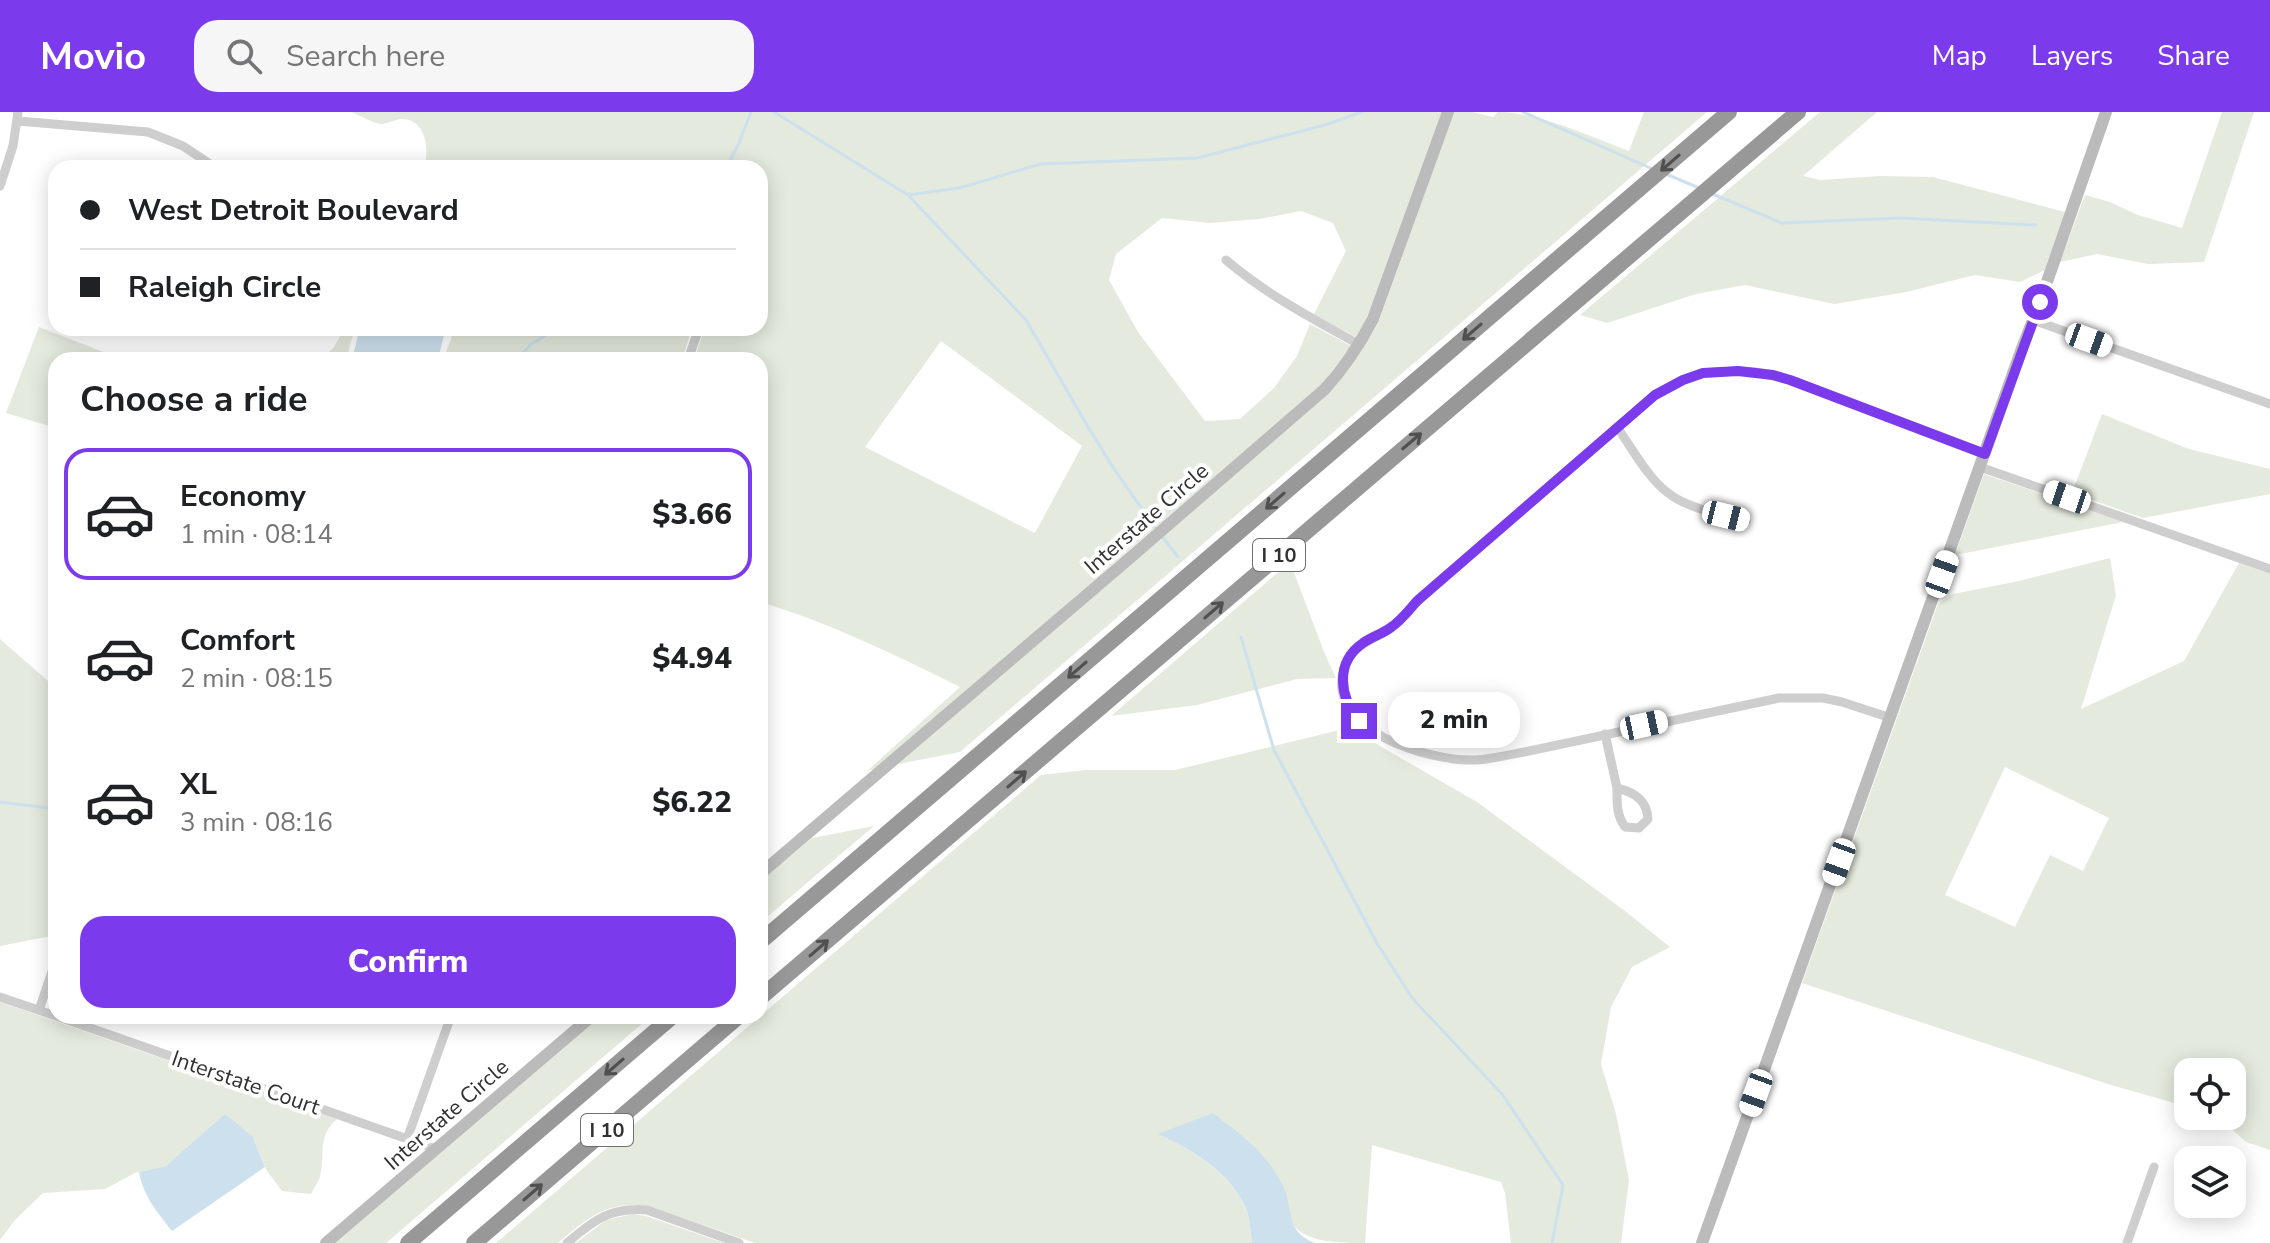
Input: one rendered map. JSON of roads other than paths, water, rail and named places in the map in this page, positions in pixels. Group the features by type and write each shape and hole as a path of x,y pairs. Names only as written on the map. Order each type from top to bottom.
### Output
{"highway":[{"name":"I 10","path":"768,935 1729,112"},
{"name":"I 10","path":"768,991 1798,112"},
{"name":"I 10","path":"408,1243 664,1024"},
{"name":"I 10","path":"474,1243 730,1024"}],"street":[{"name":"Interstate Circle","path":"768,867 1325,389 1360,345 1373,319 1448,112"},
{"path":"1702,1243 2106,112"},
{"path":"0,186 13,146 18,116 148,132 183,146 204,160"},
{"path":"1226,260 1252,283 1360,345"},
{"path":"2033,320 2270,404"},
{"path":"1891,718 1842,702 1779,698 1490,758 1460,759 1406,747 1369,730 1351,711 1345,699 1342,678 1356,649 1392,627 1417,601 1617,427 1655,395 1703,373 1764,373 1790,380 1982,460 2270,569"},
{"path":"1617,427 1666,492 1692,505 1746,521"},
{"path":"1605,734 1617,788 1616,804 1622,822 1625,827 1639,828 1648,819 1647,808 1634,793 1617,788"},
{"path":"39,1010 48,984"},
{"name":"Interstate Court","path":"0,997 48,1013"},
{"name":"Interstate Court","path":"79,1024 436,1149"},
{"path":"407,1139 448,1024"},
{"name":"Interstate Circle","path":"326,1243 583,1024"},
{"path":"2127,1243 2154,1167"},
{"path":"567,1243 603,1215 621,1210 647,1210 739,1243"}],"water":[{"path":"358,336 444,336 440,352 354,352"},
{"path":"1213,1113 1269,1163 1283,1186 1294,1226 1305,1238 1315,1243 1252,1243 1247,1210 1229,1182 1208,1162 1158,1134"},
{"path":"225,1114 253,1137 265,1167 172,1231 156,1211 139,1172 166,1166"}],"waterway":[{"path":"730,160 751,112"},
{"path":"774,112 908,195 1026,320 1112,466 1156,529"},
{"path":"908,195 959,188 1041,164 1197,158 1325,125 1362,112"},
{"path":"1523,112 1655,170"},
{"path":"1666,174 1699,188"},
{"path":"1710,193 1782,223 1901,218 2036,225"},
{"path":"523,352 544,336"},
{"path":"1161,535 1178,557"},
{"path":"1241,637 1274,750 1378,945 1413,999 1502,1094 1563,1185 1552,1243"},
{"path":"0,802 48,808"}]}
